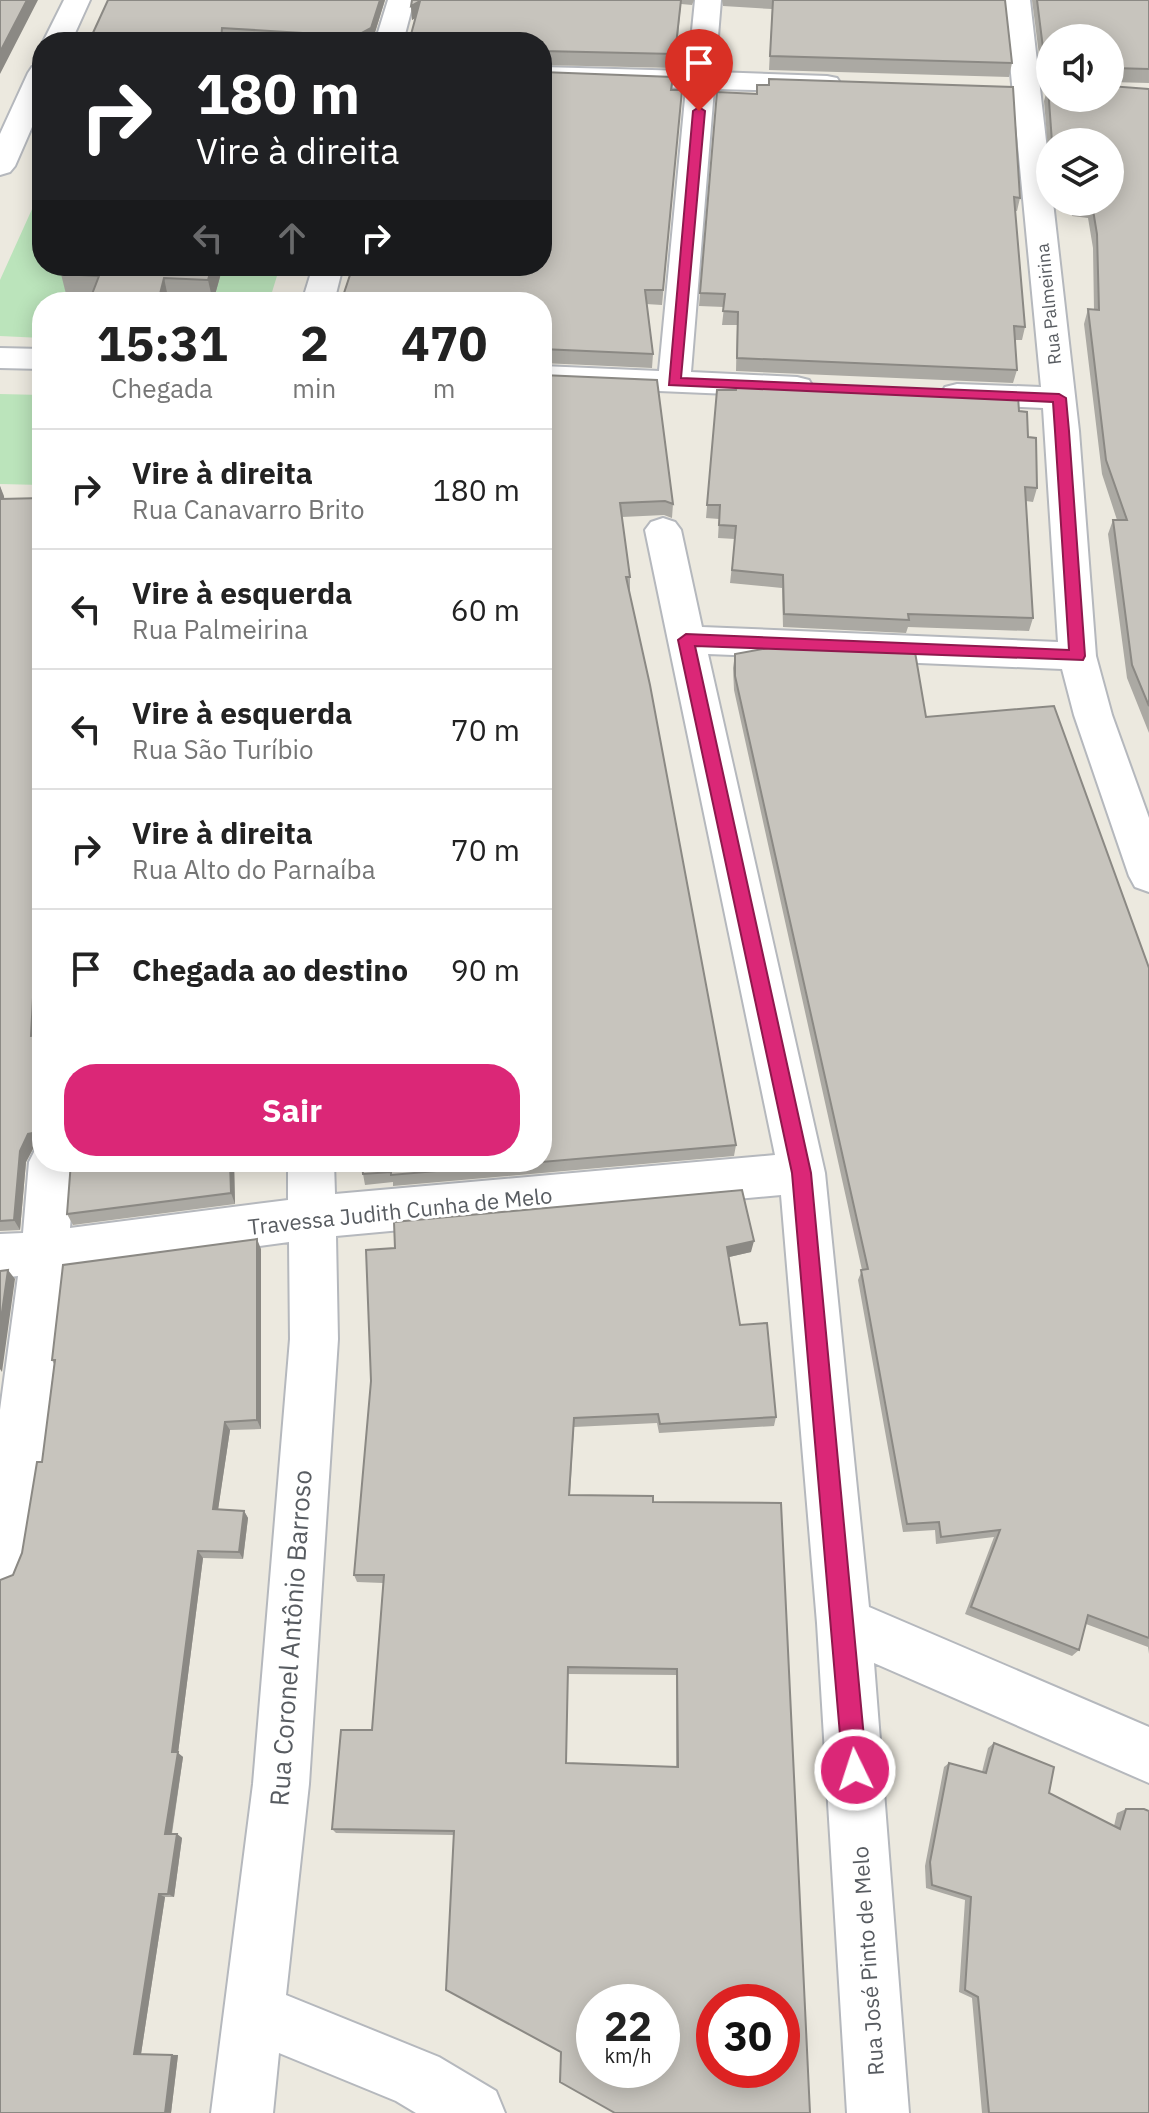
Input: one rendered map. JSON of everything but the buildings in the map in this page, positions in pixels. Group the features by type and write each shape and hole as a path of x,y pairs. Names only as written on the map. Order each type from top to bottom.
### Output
{"street":[{"path":"62,32 77,0"},
{"path":"392,32 401,0"},
{"path":"674,382 708,0"},
{"name":"Rua Palmeirina","path":"1017,0 1059,398 1077,656 1093,715 1149,876"},
{"path":"552,75 859,85"},
{"path":"0,166 32,95"},
{"path":"0,358 32,359"},
{"path":"552,376 828,388"},
{"path":"920,392 1059,398"},
{"name":"Rua José Pinto de Melo","path":"663,530 802,1173 844,1623 878,2113"},
{"path":"686,640 1077,656"},
{"path":"0,1560 28,1389 23,1255 49,1172"},
{"name":"Rua Coronel Antônio Barroso","path":"242,2113 281,1784 314,1339 311,1172"},
{"name":"Travessa Judith Cunha de Melo","path":"23,1255 313,1218 802,1173"},
{"path":"844,1623 1149,1755"},
{"path":"256,2013 417,2079 474,2113"}],"green space":[{"path":"32,209 32,276 277,276 272,292 32,292 32,338 0,336 0,280"},
{"path":"0,394 32,395 32,485 0,484"}],"route":[{"path":"699,111 674,382 1059,398 1077,656 686,640 802,1173 855,1770"}]}
